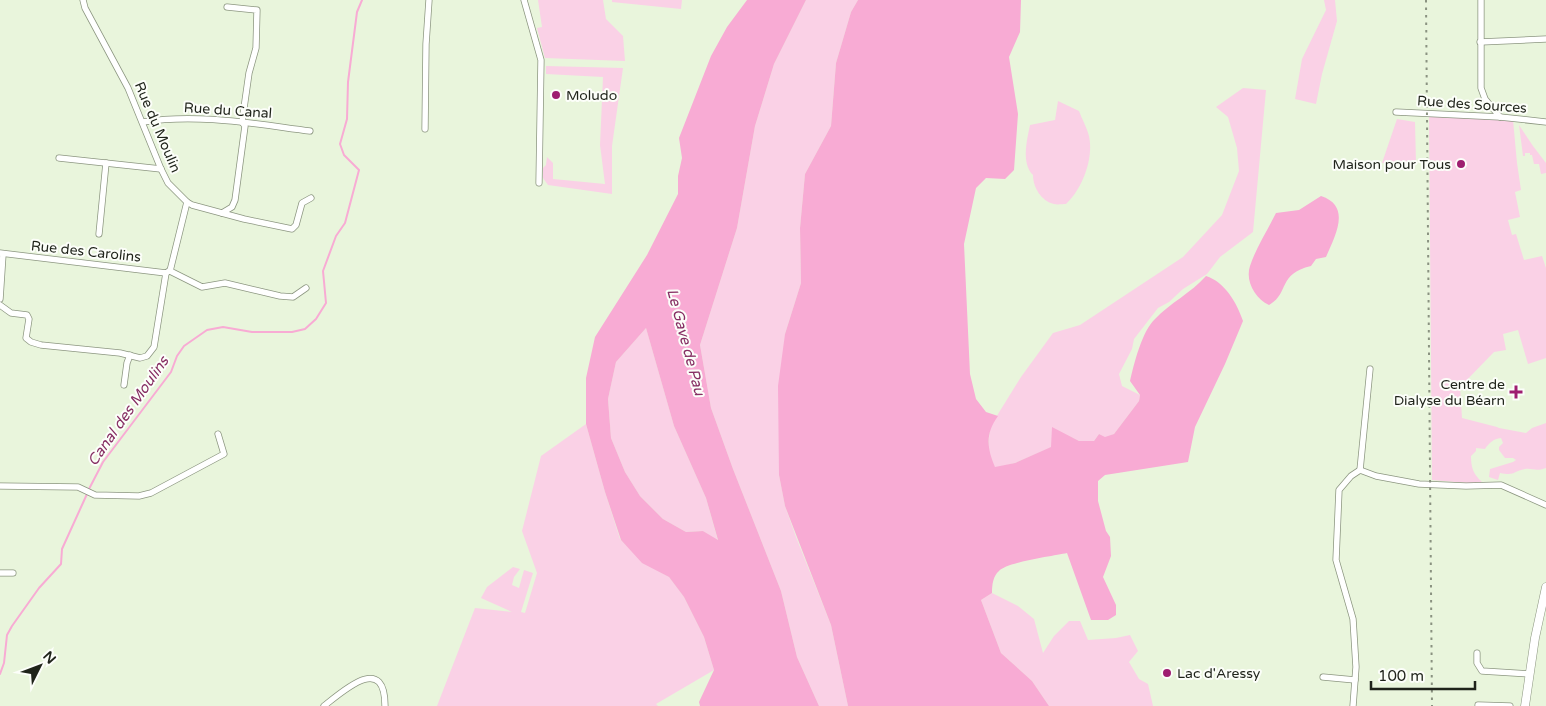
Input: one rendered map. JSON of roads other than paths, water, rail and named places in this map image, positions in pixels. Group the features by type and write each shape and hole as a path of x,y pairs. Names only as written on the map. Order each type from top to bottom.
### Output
{"main road":[{"path":"1526,706 1535,638 1546,587"}],"street":[{"name":"Rue du Moulin","path":"83,0 85,8 128,88 168,183 187,202"},
{"path":"425,129 426,44 429,0"},
{"path":"524,0 541,60 539,183"},
{"path":"1481,0 1481,88 1485,99 1500,117"},
{"path":"222,213 232,207 233,204 245,126 242,122 256,48 257,10 228,7"},
{"path":"1480,42 1546,38"},
{"name":"Rue des Sources","path":"1396,112 1500,117 1546,122"},
{"name":"Rue du Canal","path":"143,122 164,119 242,122 310,131"},
{"path":"59,158 161,169"},
{"path":"100,234 106,163"},
{"path":"0,305 11,313 28,315 30,319 26,338 32,342 41,345 130,355 140,358 147,356 154,347 168,272 187,202 241,218 292,229 296,225 302,203 311,198"},
{"path":"233,204 241,218"},
{"name":"Rue des Carolins","path":"0,299 2,254 168,272"},
{"path":"168,272 202,287 225,283 280,296 293,297 306,288"},
{"path":"124,385 130,355"},
{"path":"1360,470 1370,368"},
{"path":"0,486 78,487 95,495 139,496 151,493 224,454 218,434"},
{"path":"1360,470 1376,476 1419,484 1501,485 1546,505"},
{"path":"1353,706 1356,680 1354,618 1336,560 1339,490 1350,476 1360,470"},
{"path":"0,573 13,573"},
{"path":"1477,653 1477,663 1482,671 1530,674"},
{"path":"1323,677 1356,680"},
{"path":"324,706 352,684 372,678 378,681 384,692 385,706"},
{"path":"1478,705 1510,706"}],"water":[{"name":"Le Gave de Pau","path":"747,0 806,0 774,64 755,126 737,228 700,345 711,408 781,591 797,657 819,706 700,706 699,702 714,670 704,637 684,597 669,577 642,563 621,540 586,424 586,378 595,337 647,255 678,194 678,176 682,158 679,138 711,56 727,27","holes":["646,328 674,426 706,498 718,540 703,531 686,532 663,519 640,496 625,472 611,438 608,399 616,362"]},
{"path":"858,0 1021,0 1020,32 1009,57 1018,114 1014,170 1005,179 986,178 976,188 964,244 970,374 976,399 986,412 998,416 989,435 990,454 995,467 1015,463 1051,447 1052,427 1079,441 1094,441 1099,434 1105,437 1114,434 1139,401 1140,395 1130,381 1139,348 1150,324 1206,276 1219,283 1229,294 1243,321 1195,427 1188,462 1105,475 1098,481 1098,501 1106,531 1110,537 1111,556 1103,577 1116,605 1116,615 1108,620 1091,620 1067,553 1020,562 1004,568 994,578 992,593 981,600 1001,653 1032,681 1049,706 848,706 831,625 785,506 779,475 778,386 785,334 801,283 800,228 805,174 831,126 836,63 851,12"},
{"path":"1321,196 1336,207 1339,214 1337,231 1326,257 1316,259 1311,266 1300,269 1293,274 1288,279 1280,295 1269,305 1259,298 1250,283 1250,266 1255,253 1276,213 1299,210"}],"waterway":[{"name":"Canal des Moulins","path":"89,489 103,462 171,372 177,356 184,346 207,330 223,327 252,332 292,332 305,329 316,319 326,303 323,271 336,236 345,223 359,170 344,155 340,144 347,119 348,82 357,12 362,0"},
{"name":"Canal des Moulins","path":"0,674 4,663 7,635 39,588 61,564 62,549 87,494"}],"railway":[{"path":"1426,0 1432,706"}],"place":[{"name":"Moludo","path":"556,95"},
{"name":"Maison pour Tous","path":"1461,164"},
{"name":"Centre de Dialyse du Béarn","path":"1516,392"},
{"name":"Lac d'Aressy","path":"1167,673"}]}
